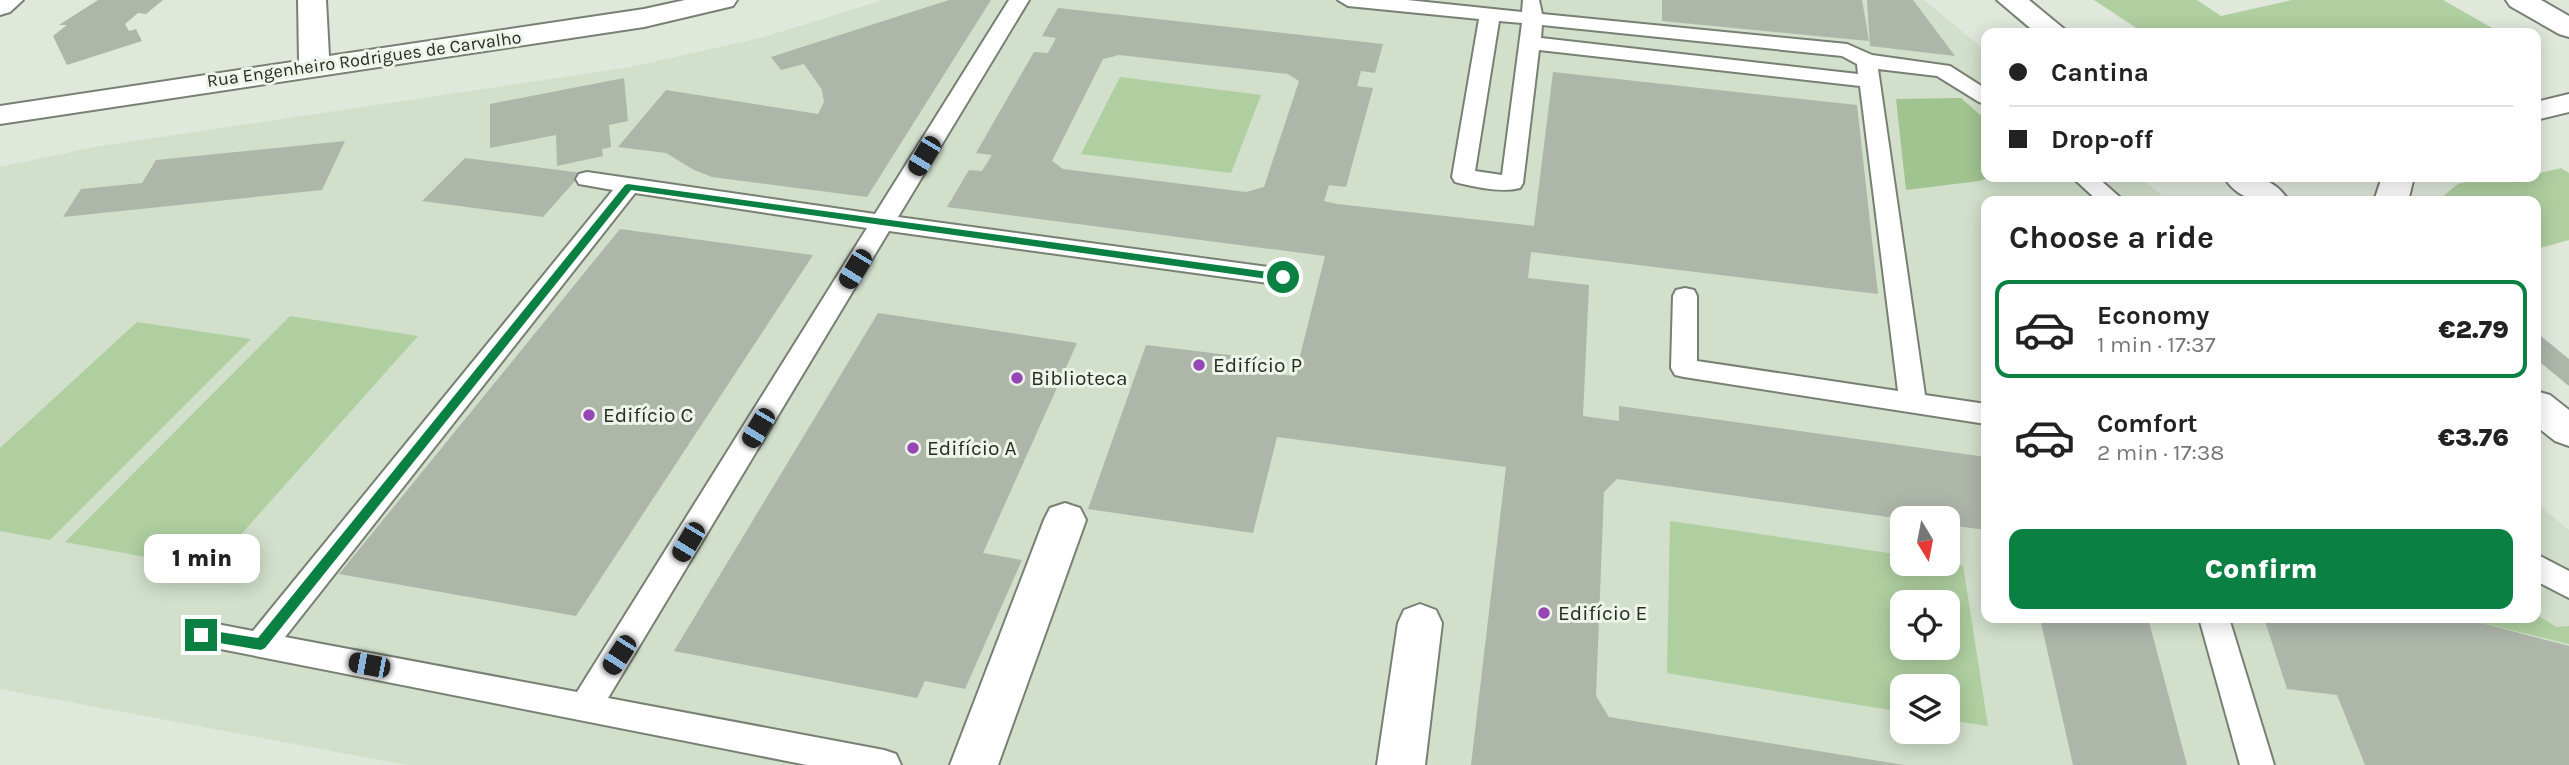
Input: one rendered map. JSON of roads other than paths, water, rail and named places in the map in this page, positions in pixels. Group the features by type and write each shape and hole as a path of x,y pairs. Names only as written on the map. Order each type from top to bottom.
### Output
{"main road":[{"path":"0,6 9,0"},
{"path":"312,0 314,66"},
{"name":"Rua Engenheiro Rodrigues de Carvalho","path":"1,114 644,18 723,0"},
{"path":"2011,0 2047,28"},
{"path":"2520,0 2569,28"},
{"path":"2541,409 2569,431"},
{"path":"974,765 1065,520"},
{"path":"1401,765 1420,623"}],"lane":[{"path":"585,708 1019,0"},
{"path":"1348,0 1490,14 1532,9 1847,50 1868,71 1913,402"},
{"path":"1490,14 1463,177 1512,183 1532,9"},
{"path":"1530,43 1868,71 1943,70 1981,95"},
{"path":"587,179 883,223 1283,277"},
{"path":"2089,182 2106,196"},
{"path":"261,644 628,187"},
{"path":"1685,296 1684,368 1981,413"},
{"path":"2541,569 2569,586"},
{"path":"2215,623 2257,765"},
{"path":"201,635 261,644 884,765"}],"place":[{"name":"Edifício P","path":"1199,365"},
{"name":"Biblioteca","path":"1017,378"},
{"name":"Edifício C","path":"589,415"},
{"name":"Edifício A","path":"913,448"},
{"name":"Edifício E","path":"1544,613"}]}
